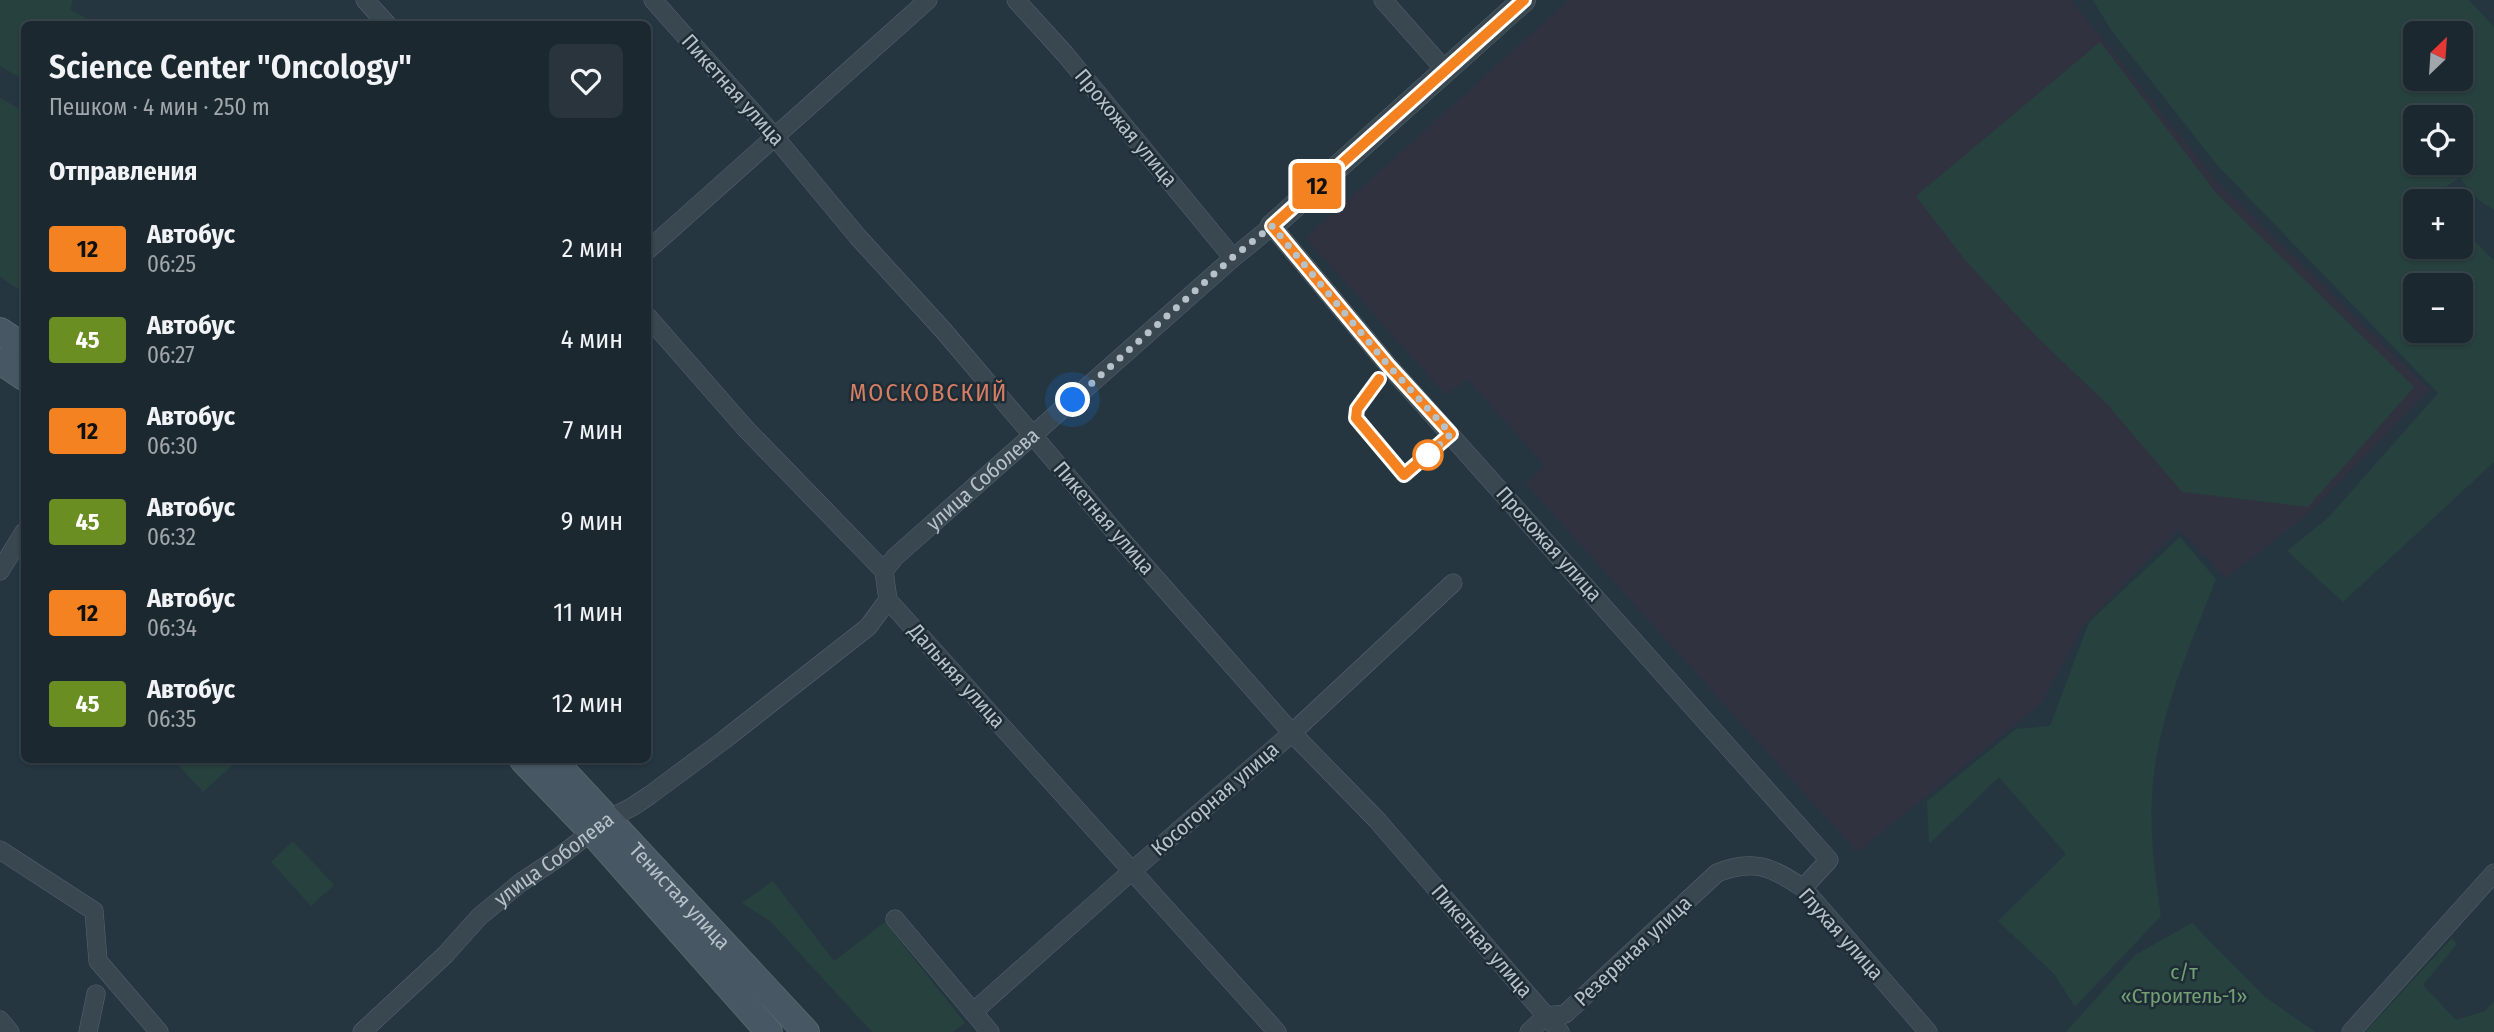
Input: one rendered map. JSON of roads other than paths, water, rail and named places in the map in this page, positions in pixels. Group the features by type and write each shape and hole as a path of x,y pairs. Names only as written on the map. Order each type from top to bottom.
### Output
{"main road":[{"path":"0,331 21,345"},
{"path":"0,361 21,374"},
{"name":"Тенистая улица","path":"527,763 599,825 806,1032"},
{"name":"Тенистая улица","path":"555,763 599,825 769,1032"}],"street":[{"path":"365,0 384,21"},
{"name":"Пикетная улица","path":"653,0 1292,733 1377,820 1560,1032"},
{"path":"651,247 928,0"},
{"name":"Прохожая улица","path":"1016,0 1065,54 1233,257"},
{"path":"1383,0 1445,70"},
{"name":"улица Соболева","path":"884,571 895,557 1233,257 1272,226 1524,0"},
{"name":"Прохожая улица","path":"1272,226 1388,365 1829,860 1803,888"},
{"path":"651,320 746,429 884,571 888,600"},
{"path":"0,570 21,537"},
{"name":"Косогорная улица","path":"973,1012 1292,733 1453,583"},
{"name":"улица Соболева","path":"362,1032 445,956 479,917 520,883 559,857 599,825 632,807 724,740 868,627 888,600"},
{"name":"Дальняя улица","path":"888,600 1277,1032"},
{"path":"0,850 94,911 98,961 159,1032"},
{"name":"Резервная улица","path":"1529,1032 1546,1016 1565,1014 1717,873 1737,865"},
{"name":"Глухая улица","path":"1737,865 1766,869 1783,875 1803,888 1928,1032"},
{"path":"2351,1032 2494,873"},
{"path":"895,919 990,1032"},
{"path":"88,1032 96,994"},
{"path":"0,1020 10,1032"}],"district":[{"name":"МОСКОВСКИЙ","path":"929,393"}],"park label":[{"name":"с/т «Строитель-1»","path":"2184,984"}]}
